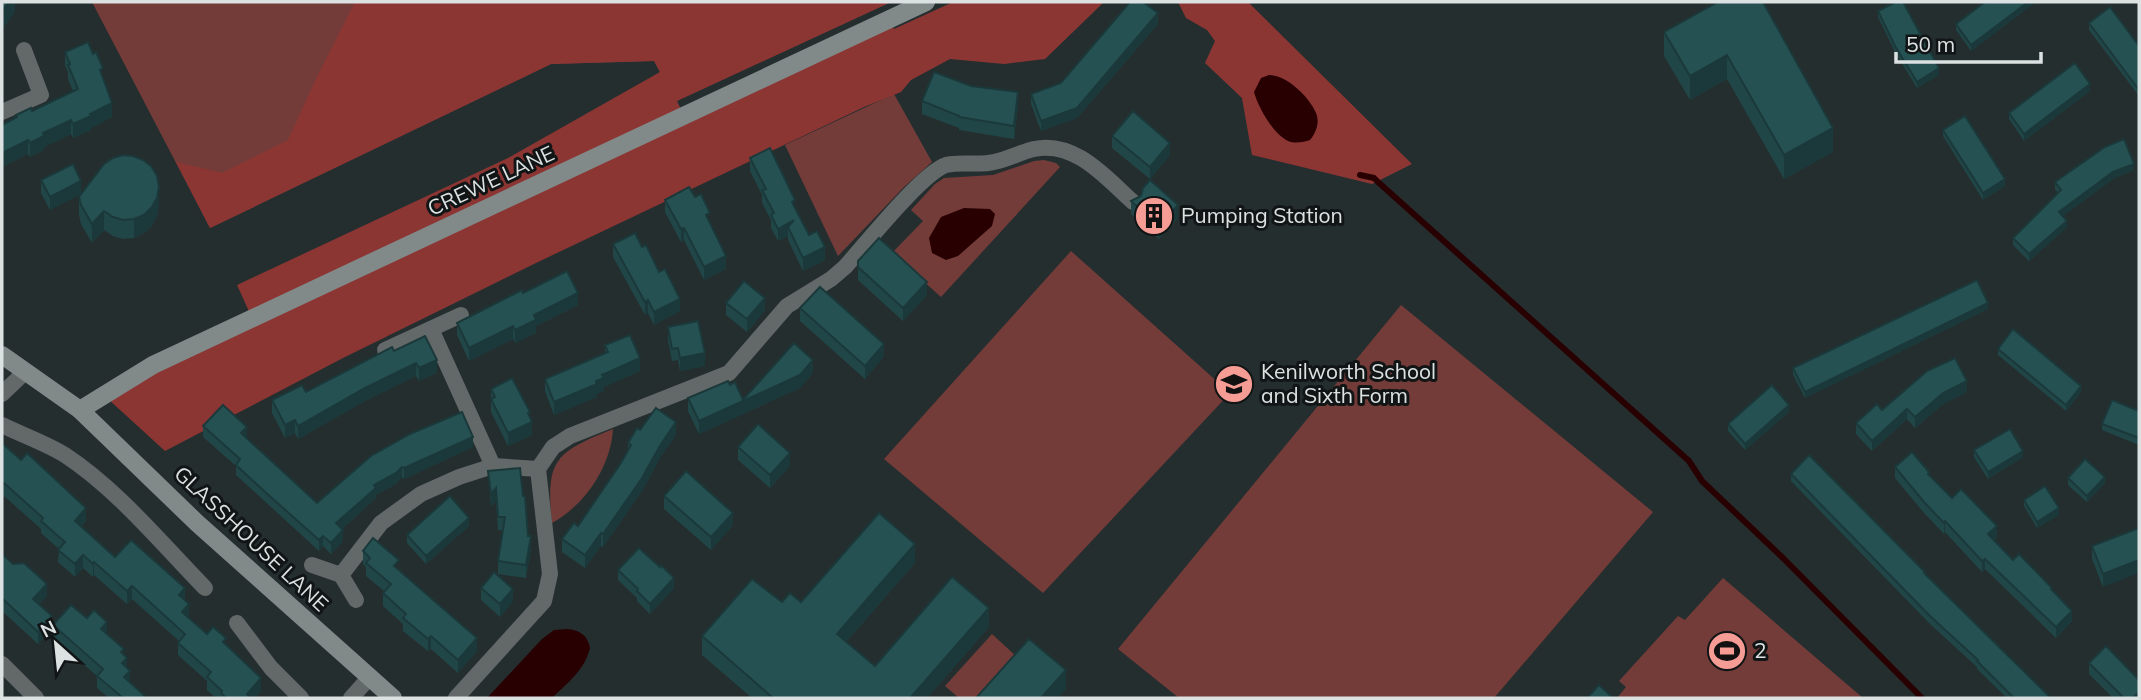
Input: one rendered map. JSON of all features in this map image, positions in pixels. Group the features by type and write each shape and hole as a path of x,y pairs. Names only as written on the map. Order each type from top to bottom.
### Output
{"street":[{"name":"CREWE LANE","path":"80,410 164,359 926,2"},
{"path":"2,112 41,95 24,50"},
{"path":"456,698 544,601 550,574 538,469 553,447 570,436 729,373 788,306 845,267 927,177 945,166 985,164 1036,148 1068,150 1084,159 1133,202"},
{"path":"385,350 461,315"},
{"path":"431,329 493,467"},
{"name":"GLASSHOUSE LANE","path":"2,355 80,410 197,523 393,698"},
{"path":"2,394 25,372"},
{"path":"2,425 63,454 89,474 127,508 205,588"},
{"path":"341,575 381,523 421,494 459,477 493,467 538,469"},
{"path":"312,565 341,575 356,600"},
{"path":"237,623 271,668 301,698"},
{"path":"4,670 36,698"},
{"path":"351,698 369,678"}],"shaded area":[{"path":"92,2 891,2 676,101 654,61 551,64 210,228"},
{"path":"355,2 891,2 677,101 684,116 889,20 894,29 953,2 1104,2 1045,59 1004,64 950,59 911,80 901,92 864,107 538,262 343,358 165,451 107,398 252,318 237,285 508,158 660,72 654,61 551,64 210,228 176,162 222,173 288,140"},
{"path":"1178,2 1248,2 1412,164 1372,184 1252,155 1242,98 1205,63 1215,41 1207,30 1186,18"},
{"path":"1269,75 1290,83 1313,107 1317,124 1310,140 1296,143 1288,141 1282,138 1267,120 1254,92 1261,78"},
{"path":"894,94 932,162 904,187 838,256 785,145"},
{"path":"1044,160 1060,167 941,297 892,253 923,221 911,210 944,178 993,175"},
{"path":"964,208 990,209 995,214 992,226 958,256 946,260 932,253 929,238 941,217"},
{"path":"1071,251 1230,393 1043,593 884,459"},
{"path":"1401,305 1653,512 1494,698 1179,698 1118,649"},
{"path":"613,429 607,457 594,483 575,506 552,523 551,485 558,461 578,444"},
{"name":"2","path":"1723,578 1863,698 1617,698 1626,687 1619,681 1678,616 1685,620"},
{"path":"567,629 582,634 590,648 580,670 552,698 487,698 542,639 554,630"},
{"path":"992,634 1018,658 981,698 959,698 945,686"}],"building":[{"path":"2,2 9,2 2,11"},
{"path":"1130,2 1143,2 1158,13 1077,108 1041,121 1031,94 1061,83"},
{"path":"1718,2 1763,2 1833,128 1784,155 1727,55 1690,76 1664,32"},
{"path":"1896,2 1903,2 1939,68 1917,82 1878,11"},
{"path":"1985,2 2028,2 1971,45 1956,24"},
{"path":"2110,7 2139,46 2139,90 2089,23"},
{"path":"88,42 103,68 100,70 112,103 90,114 91,116 73,124 71,120 43,133 44,136 30,143 28,140 2,153 2,125 17,117 16,115 31,108 32,111 78,89 65,52"},
{"path":"2075,63 2090,84 2024,134 2009,113"},
{"path":"934,72 971,86 1018,92 1014,126 959,117 922,101"},
{"path":"1133,111 1170,143 1150,167 1112,136"},
{"path":"1965,116 2005,179 1983,193 1943,130"},
{"path":"2124,139 2134,164 2113,172 2059,212 2067,221 2029,254 2013,238 2061,190 2055,182 2105,147"},
{"path":"770,148 809,235 817,231 825,247 803,258 788,227 794,220 778,229 771,215 774,213 762,190 766,189 750,158"},
{"path":"123,155 133,156 151,166 157,176 157,198 144,215 134,219 123,220 104,211 92,224 79,197 104,164"},
{"path":"73,164 81,181 50,197 41,180"},
{"path":"1150,180 1178,205 1159,226 1131,201 1141,196 1143,188"},
{"path":"689,187 695,197 701,194 710,213 706,215 726,256 704,267 684,228 681,229 665,200"},
{"path":"635,233 642,247 646,245 659,272 665,269 680,299 654,312 648,300 645,302 613,244"},
{"path":"879,238 927,282 903,308 858,267 858,261"},
{"path":"567,271 578,293 534,315 536,320 515,330 513,326 469,348 457,323"},
{"path":"1977,280 1988,303 1805,392 1793,368"},
{"path":"744,281 765,298 747,319 726,303"},
{"path":"820,287 884,344 865,366 800,308"},
{"path":"698,321 705,353 680,358 678,348 672,349 668,327"},
{"path":"2013,329 2081,386 2066,405 1998,349"},
{"path":"630,335 640,358 602,375 604,378 596,381 597,384 554,402 545,379 608,352 605,345"},
{"path":"425,336 437,360 419,368 416,363 298,426 295,420 285,425 272,400 302,385 306,392 392,347 394,351"},
{"path":"794,343 813,360 800,375 699,421 688,398 728,381 730,385 735,382 743,400"},
{"path":"1955,358 1967,381 1943,393 1915,417 1907,409 1872,441 1856,423 1877,404 1882,410 1927,371"},
{"path":"512,378 530,412 528,413 532,422 508,433 491,399 495,397 491,389"},
{"path":"1772,385 1789,405 1745,444 1728,424"},
{"path":"2112,400 2139,411 2139,438 2102,424"},
{"path":"223,405 247,427 241,433 317,503 371,456 410,434 462,412 473,437 402,467 374,485 376,488 336,523 343,530 331,543 323,536 319,540 264,491 236,465 240,459 203,426"},
{"path":"656,408 676,422 642,478 585,555 562,539 574,523 578,526 621,463 637,428 640,430"},
{"path":"758,424 790,453 770,475 738,447"},
{"path":"2010,429 2023,451 1988,472 1974,450"},
{"path":"2,443 21,460 27,453 86,508 75,521 115,557 131,540 185,588 179,595 189,604 182,612 207,634 213,627 226,638 223,642 261,678 247,694 251,698 226,698 207,677 211,672 178,643 185,634 132,586 127,591 83,555 75,564 58,550 65,542 41,521 43,518 2,484"},
{"path":"1912,452 1928,474 1952,498 1961,489 1997,526 1988,534 2013,560 2019,554 2072,611 2056,627 1985,559 1982,561 1924,502 1895,467"},
{"path":"1809,455 2051,698 2014,698 1930,616 1791,474"},
{"path":"2085,459 2105,477 2087,496 2068,478"},
{"path":"520,468 528,536 531,536 526,565 498,561 505,517 498,517 496,488 491,494 488,471"},
{"path":"686,471 733,513 711,537 664,496"},
{"path":"2045,486 2059,508 2037,522 2024,500"},
{"path":"450,496 469,518 426,556 407,535"},
{"path":"879,513 915,544 837,634 875,666 952,577 989,608 911,697 913,698 773,698 702,636 752,579 782,602 790,593 801,602"},
{"path":"2139,528 2139,560 2103,574 2092,546"},
{"path":"373,538 399,560 394,566 477,638 458,660 431,636 428,639 403,618 406,614 383,593 391,584 366,563 370,558 363,551"},
{"path":"639,548 674,578 650,604 618,570"},
{"path":"2,554 13,564 24,563 47,584 33,599 52,616 38,632 2,598"},
{"path":"494,572 513,589 500,604 481,588"},
{"path":"71,605 87,618 94,610 107,622 101,629 124,649 121,652 127,658 122,663 130,671 124,677 147,698 123,698 97,676 103,669 53,625"},
{"path":"1029,639 1066,670 1041,698 976,698"},
{"path":"2106,646 2139,680 2139,692 2133,698 2124,698 2089,663"},
{"path":"1599,685 1611,696 1587,698"}],"waterway":[{"path":"1360,175 1374,178 1689,461 1702,481 1922,698"}],"place":[{"name":"Pumping Station","path":"1154,216"},
{"name":"Kenilworth School and Sixth Form","path":"1234,384"},
{"name":"2","path":"1727,651"}]}
